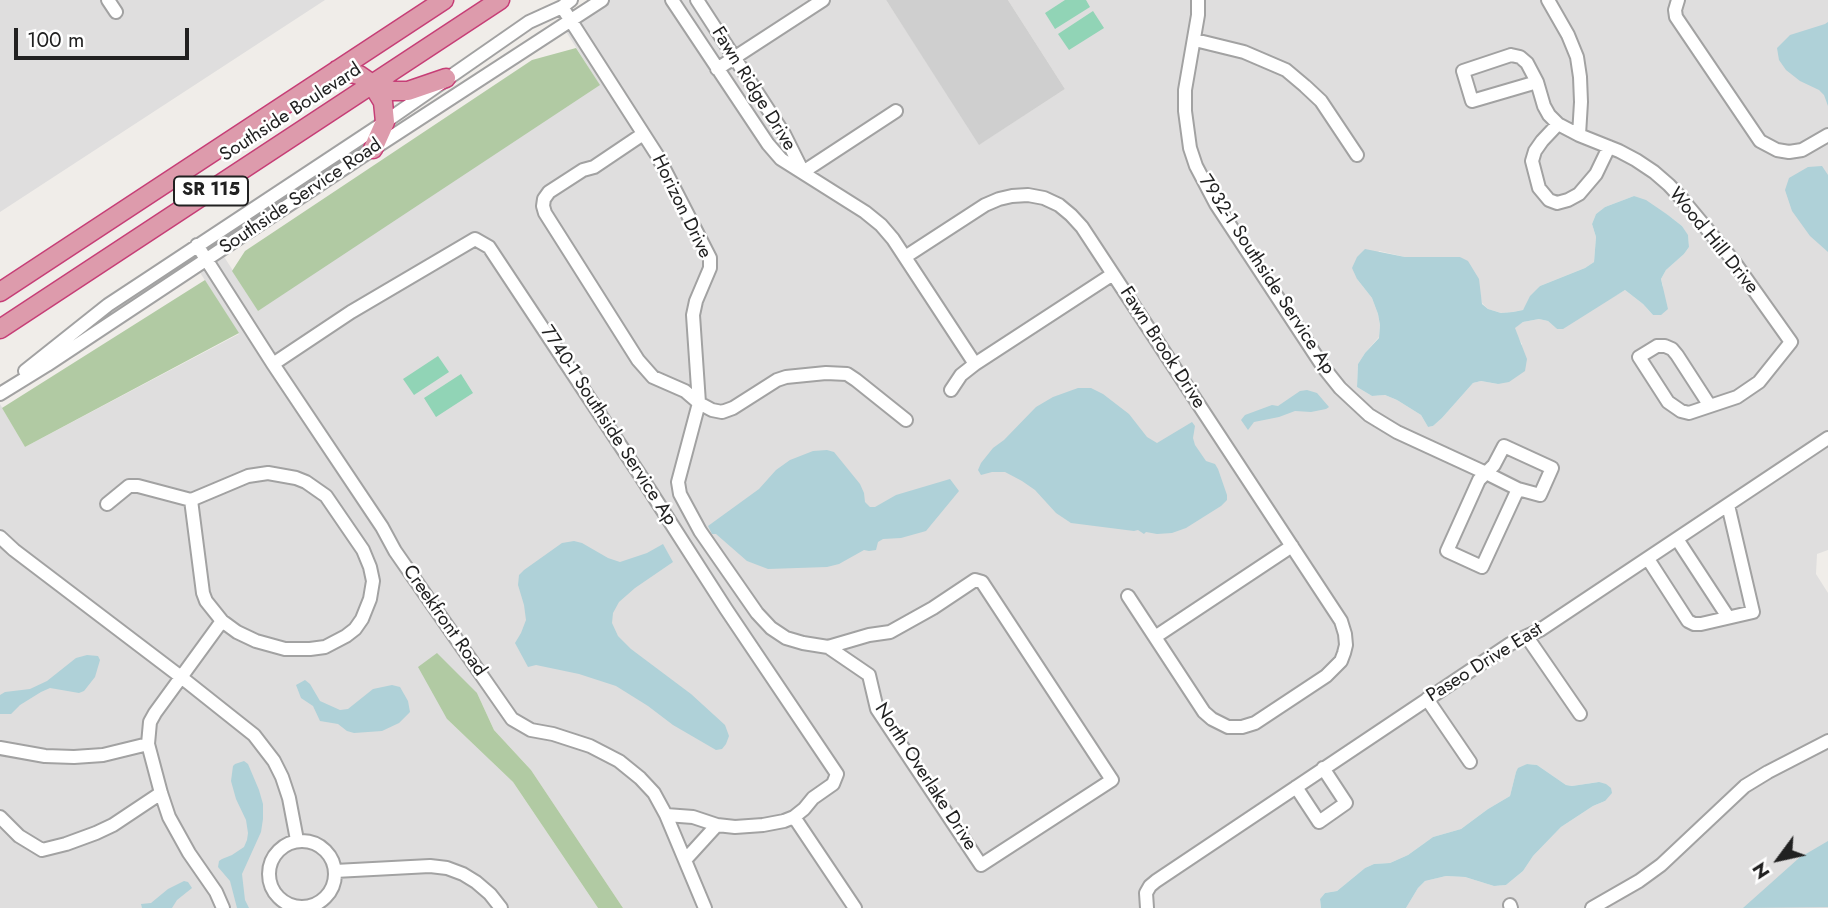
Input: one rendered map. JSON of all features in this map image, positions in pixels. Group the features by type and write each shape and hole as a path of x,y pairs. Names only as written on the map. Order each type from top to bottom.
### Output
{"highway":[{"name":"Southside Boulevard","path":"0,292 444,0"},
{"name":"Southside Boulevard","path":"0,329 500,0"},
{"path":"337,70 359,75 372,84 393,91 408,91 446,78"},
{"path":"372,84 383,102 385,121 373,149"}],"street":[{"path":"108,0 116,12"},
{"name":"Southside Service Road","path":"0,393 602,0"},
{"name":"Fawn Ridge Drive","path":"672,0 768,144 781,159 803,172"},
{"name":"Fawn Ridge Drive","path":"697,0 784,134 803,172"},
{"path":"717,69 822,0"},
{"name":"7932-1 Southside Service Ap","path":"1198,0 1195,40 1185,90 1185,111 1190,148 1196,166 1216,204 1324,368 1356,404 1382,424 1518,489"},
{"path":"1537,82 1472,101 1463,71 1511,55 1520,57 1527,63 1537,82 1549,115 1558,124 1578,135 1581,102 1577,57 1548,0"},
{"path":"1678,0 1676,17 1760,141 1769,147 1789,152 1801,150 1828,135"},
{"name":"Southside Service Road","path":"0,393 108,305 529,22 567,3"},
{"name":"Horizon Drive","path":"567,3 571,21 657,155 710,258 710,268 693,314 699,403 678,482 680,494 700,531 757,613 771,628 786,638 828,647"},
{"path":"1195,40 1244,52 1286,70 1321,101 1357,155"},
{"path":"896,111 803,172 881,225 975,364"},
{"path":"1558,124 1535,151 1532,162 1539,188 1549,200 1557,203 1579,194 1596,174 1609,147"},
{"path":"643,134 594,167 583,170 549,192 543,206 551,223 638,360 653,377 685,391 712,411 722,411 733,408 786,377 846,374 906,420"},
{"name":"Wood Hill Drive","path":"1578,135 1636,160 1654,172 1682,199 1732,259 1791,342 1759,382 1737,397 1710,406"},
{"name":"Fawn Brook Drive","path":"905,257 985,205 1012,196 1044,198 1071,215 1082,227 1341,621 1346,645 1341,661 1326,676 1255,723 1228,727 1204,712 1155,637"},
{"name":"7740-1 Southside Service Ap","path":"273,364 351,312 475,239 489,247 837,774 833,784 813,797 794,817"},
{"path":"197,245 273,364"},
{"path":"951,390 961,375 975,364 1113,274"},
{"path":"1657,346 1672,349 1710,406 1689,413 1674,408 1639,357 1657,346"},
{"name":"Creekfront Road","path":"273,364 382,527 395,551 512,719 531,730 590,746 619,761 640,778 654,793 666,815 705,908"},
{"name":"Paseo Drive East","path":"1147,908 1146,893 1156,881 1510,644 1540,630 1828,438"},
{"path":"1504,446 1552,468 1540,495 1518,489 1482,567 1447,551 1479,480 1494,465 1504,446"},
{"path":"107,504 129,486 191,500 248,476 268,473 306,482 326,496 337,510 363,550 370,567 373,582 362,619 346,636 325,647 297,650 274,647 237,632 222,621 203,593 191,500"},
{"path":"1647,559 1688,621 1694,624 1754,612 1728,505"},
{"path":"0,537 254,735 282,777 297,841"},
{"path":"1677,539 1728,617"},
{"path":"1128,596 1155,637 1292,546"},
{"name":"North Overlake Drive","path":"975,580 982,582 1112,780 981,864 877,709 869,675 828,647 890,632 975,580"},
{"path":"222,621 155,713 150,722 148,744 169,817 189,853 216,892 223,908"},
{"path":"1527,637 1580,714"},
{"path":"1427,699 1469,762"},
{"path":"1592,908 1661,865 1745,786 1828,741"},
{"path":"0,748 22,753 74,757 103,755 148,744"},
{"path":"1296,787 1319,822 1328,816 1346,803 1323,768"},
{"path":"0,817 19,836 42,850 104,829 161,793"},
{"path":"666,815 693,817 717,825 735,827 755,826 794,817 855,908"},
{"path":"686,859 717,825"},
{"path":"304,840 315,842 324,848 331,857 335,871 332,890 316,905 305,907 284,902 276,895 268,874 275,853 283,846 304,840"},
{"path":"335,871 430,866 447,868 476,882 501,908"}],"shaded area":[{"path":"0,0 325,0 0,212"},
{"path":"610,0 886,0 980,144 1065,89 1008,0 1828,0 1828,550 1817,554 1816,574 1828,593 1828,908 1406,908 1425,881 1446,876 1465,877 1494,886 1506,885 1523,871 1533,856 1561,827 1605,801 1599,782 1566,785 1537,765 1527,764 1516,772 1510,796 1461,829 1433,837 1408,855 1390,863 1374,864 1365,868 1337,891 1325,893 1320,899 1321,908 623,908 531,770 494,730 477,693 447,719 513,782 598,908 0,908 0,404 25,447 239,334 199,271 223,255 258,310 599,84 565,30","holes":["1634,196 1682,226 1688,236 1689,247 1666,270 1661,279 1663,286 1653,315 1625,290 1557,329 1548,321 1539,319 1523,322 1514,328 1522,344 1498,384 1481,381 1473,383 1433,426 1428,427 1421,415 1397,400 1385,395 1372,396 1357,387 1358,364 1379,337 1380,325 1372,298 1357,279 1379,251 1405,257 1460,257 1480,293 1482,303 1488,309 1501,313 1513,312 1523,310 1540,286 1594,262 1596,237 1592,224 1596,214 1605,207"]},
{"path":"886,0 1008,0 1065,89 979,145"}],"green space":[{"path":"1065,0 1086,0 1090,7 1055,29 1045,13"},
{"path":"1093,11 1104,28 1069,50 1058,34"},
{"path":"576,48 600,85 258,311 232,271 245,251 532,60"},
{"path":"205,280 239,333 25,447 2,408"},
{"path":"438,356 449,372 414,395 403,379"},
{"path":"461,374 473,393 436,417 424,398"},
{"path":"437,653 477,693 494,730 531,770 623,908 598,908 513,782 447,719 418,667"}],"water":[{"path":"1828,22 1828,106 1819,90 1800,81 1786,70 1779,60 1777,48 1790,35"},
{"path":"1822,166 1828,175 1828,252 1810,236 1792,211 1785,190 1789,178 1808,167"},
{"path":"1634,196 1646,200 1668,215 1682,226 1688,235 1689,247 1666,270 1661,279 1668,309 1661,315 1653,315 1625,290 1563,329 1557,329 1548,321 1539,319 1523,322 1515,328 1527,359 1525,371 1509,382 1473,383 1433,426 1428,427 1421,415 1397,400 1385,395 1372,396 1357,387 1358,364 1379,338 1380,325 1372,298 1352,268 1365,249 1405,257 1460,257 1468,261 1479,279 1482,304 1501,313 1513,312 1523,310 1530,296 1540,286 1594,262 1596,237 1592,224 1596,214 1605,207"},
{"path":"1078,388 1091,388 1103,394 1129,414 1147,437 1157,443 1192,422 1195,426 1195,445 1206,461 1215,464 1218,469 1227,500 1186,528 1172,533 1144,534 1138,530 1071,523 1056,513 1035,490 1022,481 1005,472 981,475 978,470 981,463 993,448 1036,407 1053,397"},
{"path":"1300,391 1317,393 1329,407 1311,412 1295,411 1254,422 1248,430 1241,420 1245,415 1272,405 1278,406"},
{"path":"813,451 834,452 860,484 865,502 870,507 896,495 950,479 959,491 926,531 901,538 883,539 878,542 876,550 864,550 839,564 827,567 768,569 747,561 716,534 712,534 708,526 759,489 776,470 790,460"},
{"path":"574,541 620,562 647,553 663,544 673,562 619,602 613,613 612,623 618,636 631,649 691,694 725,725 729,736 722,749 716,750 673,725 616,686 579,674 536,665 528,667 515,643 526,620 518,585 519,575 562,543"},
{"path":"98,656 100,660 95,677 84,691 79,693 50,688 20,705 11,714 0,714 0,695 30,689 47,681 76,658"},
{"path":"305,680 320,701 340,710 348,709 373,689 392,685 400,687 408,701 410,712 399,723 382,731 347,731 338,724 320,721 313,706 301,698 296,685"},
{"path":"244,761 248,764 259,790 263,819 261,832 242,874 245,900 249,908 237,908 230,881 218,867 219,861 244,847 247,840 246,820 231,781 233,766"},
{"path":"1527,764 1537,765 1566,785 1599,782 1611,788 1612,793 1605,801 1561,827 1533,856 1523,871 1506,885 1494,886 1465,877 1446,876 1425,881 1406,908 1321,908 1320,899 1325,893 1337,891 1365,868 1374,864 1390,863 1408,855 1433,837 1461,829 1510,796 1518,768"},
{"path":"1828,841 1828,907 1743,908 1799,858"},
{"path":"184,881 192,888 177,900 172,908 142,908 141,904 151,903 168,889"}]}
